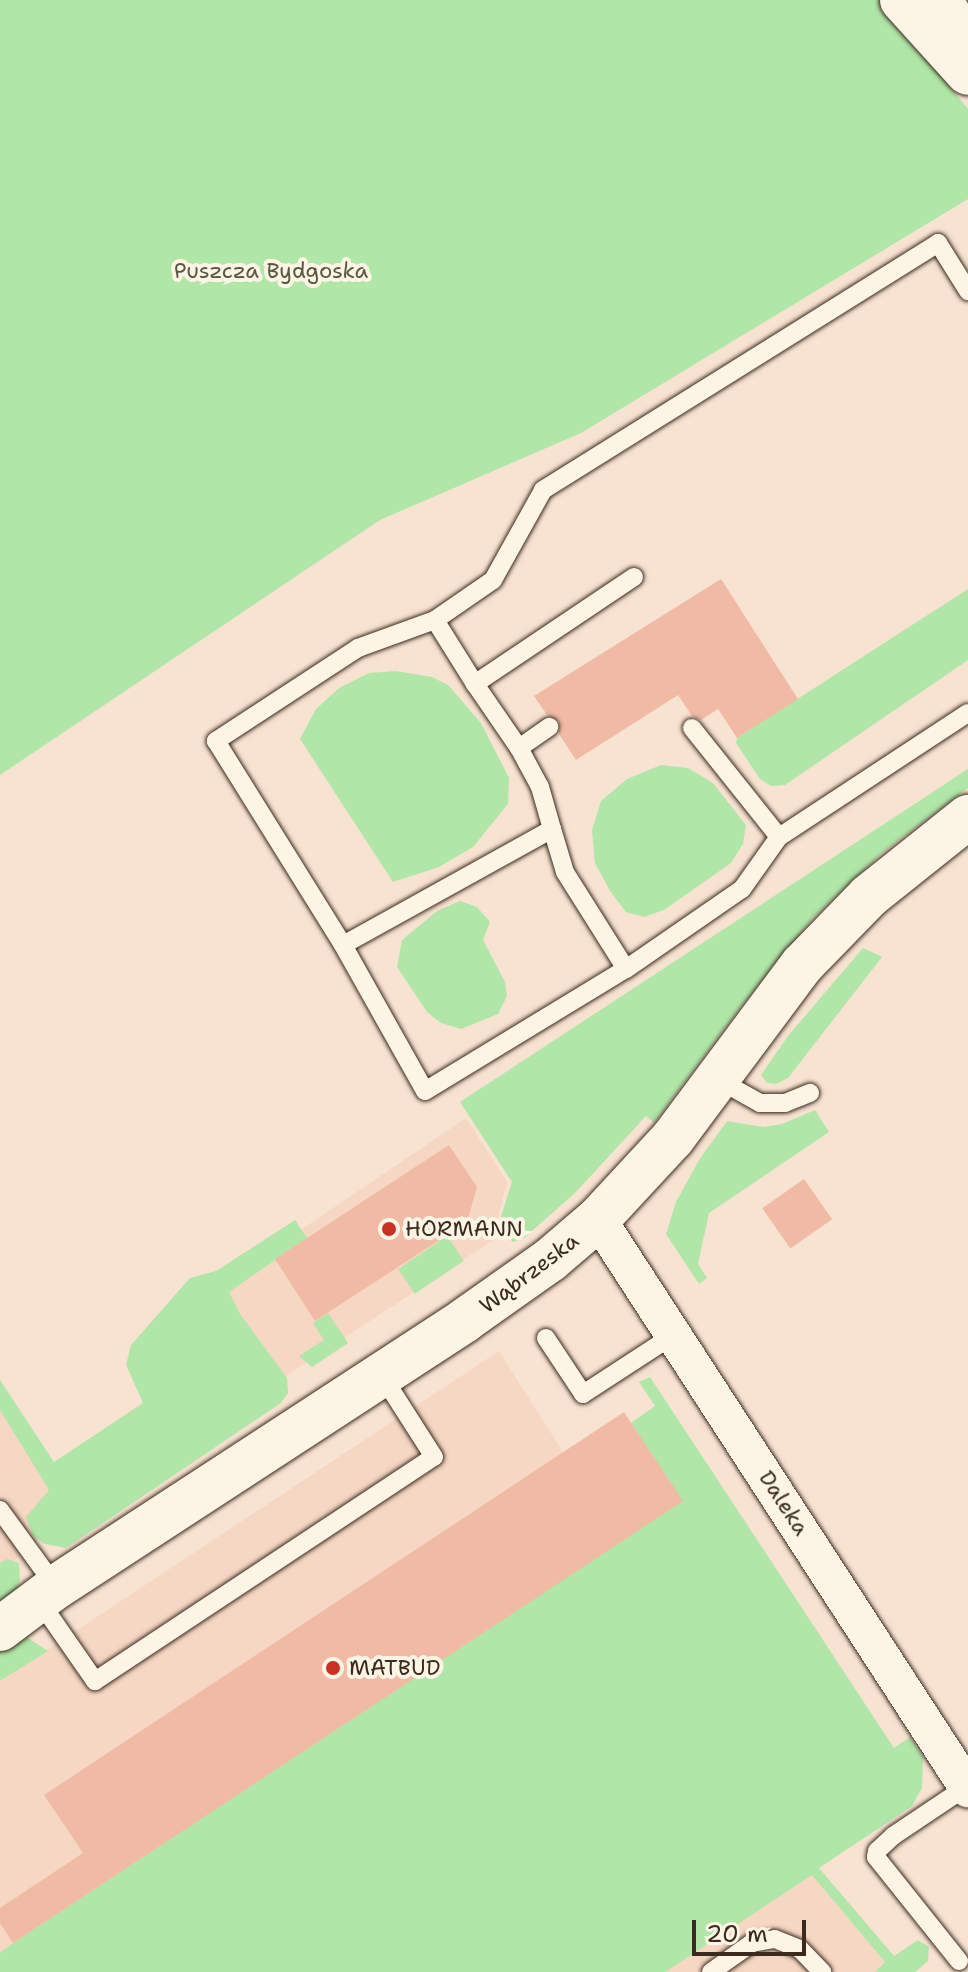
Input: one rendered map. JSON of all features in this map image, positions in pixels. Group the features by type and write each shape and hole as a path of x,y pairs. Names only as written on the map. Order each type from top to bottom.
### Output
{"street":[{"path":"902,0 968,73"},
{"path":"940,0 968,46"},
{"name":"Wąbrzeska","path":"0,1629 47,1593 506,1293 598,1219 673,1138 802,965 854,911 924,848 968,817"},
{"name":"Daleka","path":"598,1219 967,1788"}],"lane":[{"path":"968,291 938,243 543,490 493,580 435,620 358,648 216,741 343,945 425,1091 626,969 742,889 779,837 968,713"},
{"path":"475,684 634,577"},
{"path":"435,620 519,748 540,787 565,872 626,969"},
{"path":"519,748 549,727"},
{"path":"692,728 779,837"},
{"path":"343,945 552,829"},
{"path":"717,1079 760,1103 785,1103 810,1093"},
{"path":"546,1338 583,1394 675,1334"},
{"path":"0,1510 95,1681 434,1457 381,1374"},
{"path":"958,1963 876,1857 877,1851 893,1836 967,1788"},
{"path":"711,1972 752,1943 775,1939 800,1949 822,1972"}],"shaded area":[{"path":"466,1118 507,1182 492,1241 281,1379 218,1286"},
{"path":"499,1351 563,1452 45,1795 103,1884 0,1953 0,1681"},
{"path":"0,1380 80,1504 62,1516 0,1575"},
{"path":"808,1858 906,1972 638,1972"}],"green space":[{"name":"Puszcza Bydgoska","path":"0,0 879,0 968,109 968,199 581,433 380,520 0,775"},
{"path":"968,589 968,660 785,785 771,786 760,779 736,743 737,738"},
{"path":"396,671 432,677 448,685 481,723 509,778 508,804 473,847 439,867 393,882 300,739 316,709 339,688 369,673"},
{"path":"661,765 688,768 713,783 746,825 743,844 731,863 664,910 644,917 626,912 610,891 595,863 592,830 601,801 627,779"},
{"path":"968,769 968,788 882,853 812,919 740,1008 654,1123 646,1116 576,1192 524,1238 513,1242 497,1229 512,1182 460,1102"},
{"path":"460,901 477,907 490,922 483,940 505,982 507,996 498,1014 461,1029 441,1023 427,1012 397,967 402,940 437,911"},
{"path":"863,948 882,957 788,1078 776,1084 767,1083 761,1075 788,1036"},
{"path":"815,1110 829,1132 709,1213 698,1264 707,1278 699,1284 666,1234 676,1202 699,1160 727,1121 763,1127 782,1124"},
{"path":"295,1220 307,1238 229,1292 240,1314 287,1378 288,1393 281,1403 66,1548 45,1544 33,1536 26,1517 49,1490 0,1410 0,1380 54,1462 143,1403 126,1365 131,1345 190,1278 216,1271"},
{"path":"447,1236 464,1261 415,1294 398,1269"},
{"path":"328,1313 348,1343 312,1367 299,1356 324,1340 313,1323"},
{"path":"650,1377 894,1748 910,1737 923,1757 922,1788 912,1806 819,1868 894,1956 918,1940 929,1947 928,1961 915,1972 875,1972 885,1962 812,1875 665,1972 0,1972 0,1953 13,1943 682,1501 631,1423 655,1406 639,1382"},
{"path":"7,1559 19,1563 20,1579 17,1591 0,1607 0,1563"},
{"path":"22,1634 48,1651 0,1681 0,1647"}],"building":[{"path":"721,579 798,699 737,738 718,709 701,720 692,716 678,695 576,760 559,734 559,721 547,715 534,696"},
{"name":"HORMANN","path":"449,1145 477,1187 467,1222 315,1321 275,1259"},
{"path":"804,1179 832,1219 790,1248 762,1208"},
{"name":"MATBUD","path":"624,1412 683,1501 13,1943 0,1923 0,1908 83,1853 44,1795"}],"place":[{"name":"HORMANN","path":"389,1229"},
{"name":"MATBUD","path":"333,1668"}]}
